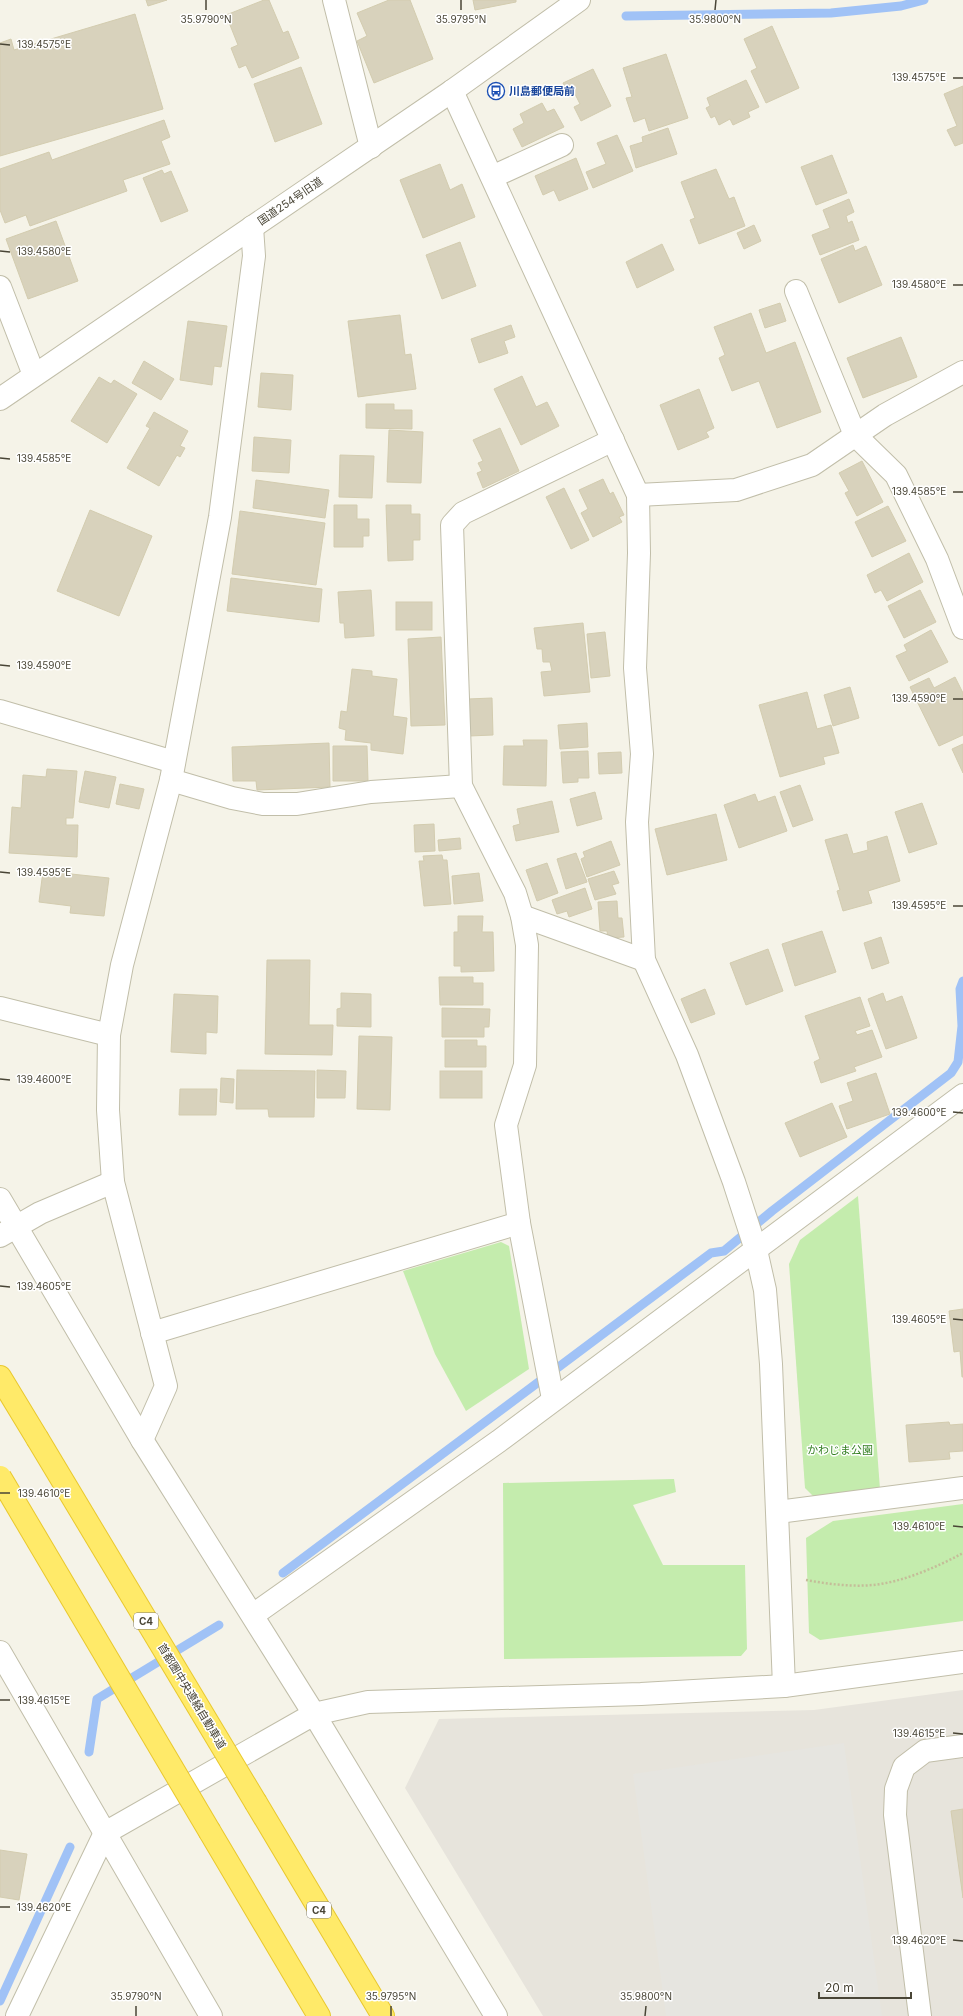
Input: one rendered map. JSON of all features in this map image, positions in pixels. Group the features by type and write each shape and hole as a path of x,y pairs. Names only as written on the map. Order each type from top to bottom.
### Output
{"highway":[{"name":"首都圏中央連絡自動車道","path":"0,1377 383,2016"},
{"path":"0,1477 319,2016"}],"street":[{"path":"334,0 371,147"},
{"name":"国道254号旧道","path":"0,399 452,91 560,7 579,0"},
{"path":"452,91 638,495 639,553 635,668 642,754 637,822 644,960 687,1055 734,1182 756,1250 765,1290 771,1357 781,1576 784,1686"},
{"path":"492,177 562,145"},
{"path":"142,1440 166,1386 113,1182 108,1110 109,1035 122,965 173,771 220,517 254,256 252,227"},
{"path":"0,287 34,375"},
{"path":"796,291 855,435 896,475 936,559 962,625"},
{"path":"638,495 736,490 812,465 885,415 963,372"},
{"path":"550,1382 519,1223 506,1125 525,1065 527,945 522,916 515,893 461,786 452,525 464,513 613,440"},
{"path":"0,711 173,771 232,798 263,804 298,804 371,792 461,786"},
{"path":"522,916 644,960"},
{"path":"0,1008 109,1035"},
{"path":"253,1615 499,1441 550,1382 756,1250 963,1095"},
{"path":"8,1231 40,1213 113,1182"},
{"path":"0,1199 8,1231 253,1615 496,2016"},
{"path":"152,1333 519,1223"},
{"path":"778,1512 963,1488"},
{"path":"0,1652 211,2016"},
{"path":"17,2016 105,1833 314,1714 368,1702 641,1694 784,1686 963,1662"},
{"path":"920,2016 895,1815 896,1789 904,1767 925,1752 963,1746"}],"path":[{"path":"781,1576 830,1585 874,1585 902,1578 963,1553"}],"shaded area":[{"path":"963,1690 963,2016 543,2016 405,1788 439,1719 814,1710"},
{"path":"844,1743 882,2016 666,2016 633,1774"}],"green space":[{"name":"かわじま公園","path":"858,1196 880,1489 814,1497 805,1488 789,1264 800,1240"},
{"path":"501,1242 509,1246 529,1369 466,1411 435,1354 403,1271"},
{"path":"674,1479 676,1492 633,1505 663,1565 745,1565 747,1649 741,1656 504,1659 503,1483"},
{"path":"963,1504 963,1621 820,1640 809,1633 806,1538 833,1521"}],"building":[{"path":"146,0 167,0 148,6"},
{"path":"264,0 269,0 283,33 288,31 299,58 252,78 246,65 239,68 231,48 238,45 226,15"},
{"path":"389,0 410,0 433,59 374,83 357,41 367,36 357,13"},
{"path":"473,0 516,0 516,2 475,10"},
{"path":"135,14 163,109 0,156 0,43 11,39 14,50"},
{"path":"772,26 799,88 766,103 751,71 757,68 744,39"},
{"path":"666,54 688,118 649,131 645,118 634,122 626,98 632,97 623,68"},
{"path":"301,67 322,124 275,142 254,84"},
{"path":"593,69 611,106 581,121 574,107 580,104 575,94 569,97 563,83"},
{"path":"746,80 759,107 748,112 750,117 733,125 730,119 719,125 715,116 711,118 706,108 710,106 707,98"},
{"path":"963,86 963,143 955,146 947,130 957,126 944,94"},
{"path":"542,103 547,112 554,109 564,127 522,147 513,129 524,123 520,114"},
{"path":"164,120 170,137 161,141 170,164 123,180 127,191 30,226 26,215 5,223 0,210 0,169 49,152 52,160"},
{"path":"668,128 677,154 636,168 630,146 643,142 642,137"},
{"path":"617,135 633,171 593,188 586,172 606,164 597,143"},
{"path":"832,155 847,193 816,205 801,167"},
{"path":"576,158 588,189 559,201 554,190 543,195 535,176"},
{"path":"440,164 450,190 462,184 475,217 423,238 400,180"},
{"path":"716,169 729,199 734,197 745,226 699,244 690,220 695,218 681,182"},
{"path":"162,170 164,174 171,171 188,211 161,222 143,178"},
{"path":"849,199 854,212 846,216 848,223 852,221 859,240 820,255 812,235 830,228 823,210"},
{"path":"56,221 78,281 28,299 6,239"},
{"path":"754,225 761,241 744,249 737,233"},
{"path":"460,242 476,286 442,299 426,255"},
{"path":"662,244 674,270 637,288 626,262"},
{"path":"853,245 855,251 866,246 882,285 839,303 821,259"},
{"path":"780,303 786,321 765,328 759,310"},
{"path":"751,313 766,353 795,342 821,412 777,428 759,381 732,391 719,358 725,355 714,327"},
{"path":"400,315 405,355 411,354 416,389 358,397 348,321"},
{"path":"188,321 227,326 221,367 214,366 212,385 180,380"},
{"path":"511,325 515,337 504,341 508,353 479,363 471,339"},
{"path":"901,337 917,377 863,398 847,358"},
{"path":"144,361 174,379 161,400 132,383"},
{"path":"261,373 293,375 291,410 258,407"},
{"path":"522,376 536,407 547,402 559,426 521,445 494,389"},
{"path":"99,377 111,384 114,380 137,394 107,443 71,421"},
{"path":"699,389 714,428 706,432 709,437 678,450 660,405"},
{"path":"366,404 394,404 394,410 412,410 412,429 366,428"},
{"path":"154,412 188,431 180,446 185,448 180,457 177,455 159,486 127,468 150,428 146,426"},
{"path":"500,428 519,471 483,488 477,473 482,471 478,463 483,461 473,440"},
{"path":"389,430 423,432 421,483 387,482"},
{"path":"254,437 291,440 289,473 252,471"},
{"path":"340,455 374,456 372,498 339,497"},
{"path":"862,461 883,502 857,516 845,493 849,491 839,473"},
{"path":"603,479 610,494 613,492 624,515 619,517 622,522 593,537 581,513 588,509 579,490"},
{"path":"256,480 329,490 325,518 253,508"},
{"path":"564,488 589,540 571,549 546,497"},
{"path":"334,505 357,505 357,519 369,519 369,536 363,536 363,547 334,547"},
{"path":"386,505 411,505 411,514 420,514 420,540 413,540 413,560 388,561"},
{"path":"888,506 906,541 872,557 855,522"},
{"path":"90,510 152,536 119,616 57,591"},
{"path":"240,511 325,523 316,585 232,574"},
{"path":"909,553 923,582 887,601 881,590 875,593 867,575"},
{"path":"231,578 322,589 319,622 227,611"},
{"path":"371,590 374,636 345,638 344,623 340,623 338,592"},
{"path":"920,590 936,622 904,638 888,606"},
{"path":"396,602 432,602 432,630 396,630"},
{"path":"583,623 590,692 544,696 541,672 552,671 550,662 543,662 542,649 537,649 534,628"},
{"path":"931,630 948,662 909,681 896,656 907,651 904,645"},
{"path":"605,632 610,676 591,678 587,634"},
{"path":"441,637 445,725 411,726 408,639"},
{"path":"352,669 372,671 372,676 397,679 393,716 407,718 403,754 371,750 371,743 345,740 346,730 339,728 341,711 347,712"},
{"path":"955,677 963,693 963,735 939,746 910,687 929,678 934,688"},
{"path":"850,687 859,718 833,726 824,695"},
{"path":"807,692 817,729 831,725 839,753 823,757 825,764 780,777 759,705"},
{"path":"492,698 493,735 469,736 468,699"},
{"path":"587,723 588,747 560,749 558,725"},
{"path":"523,740 547,740 546,786 503,785 504,746 524,746"},
{"path":"329,743 330,787 257,790 256,781 233,781 232,747"},
{"path":"963,744 963,773 952,749"},
{"path":"333,746 367,746 368,781 333,781"},
{"path":"588,751 589,778 578,778 578,782 563,783 561,752"},
{"path":"621,752 622,773 599,774 598,753"},
{"path":"47,769 77,771 73,818 66,818 66,825 78,825 77,857 9,853 12,807 21,808 23,775 46,777"},
{"path":"85,771 116,777 109,808 79,802"},
{"path":"120,784 144,789 139,809 116,804"},
{"path":"800,785 813,820 793,827 780,792"},
{"path":"595,792 602,819 577,826 570,799"},
{"path":"755,794 758,802 775,796 787,831 739,848 724,805"},
{"path":"552,801 559,832 516,841 513,826 520,824 517,809"},
{"path":"922,803 937,844 909,853 895,812"},
{"path":"716,814 727,860 667,875 655,829"},
{"path":"434,824 435,851 415,852 414,825"},
{"path":"847,834 853,854 868,850 867,842 887,836 900,881 868,891 872,903 843,911 837,891 840,890 825,840"},
{"path":"460,838 461,849 439,851 438,840"},
{"path":"611,841 620,865 587,877 581,859 585,857 583,852"},
{"path":"576,853 587,882 566,889 557,859"},
{"path":"442,855 443,860 447,860 451,904 424,906 419,861 424,861 423,856"},
{"path":"547,863 558,893 537,901 526,870"},
{"path":"43,871 109,878 104,916 70,913 71,906 39,902"},
{"path":"614,871 619,883 612,885 616,894 595,900 588,879"},
{"path":"479,873 483,901 454,904 452,876"},
{"path":"585,888 592,909 569,917 567,911 557,914 552,900"},
{"path":"617,901 618,918 622,918 624,937 608,938 607,931 600,931 598,902"},
{"path":"458,916 483,916 482,932 493,932 494,971 461,972 461,966 454,966 454,932 458,932"},
{"path":"822,931 836,972 795,986 782,944"},
{"path":"881,937 889,963 872,969 864,943"},
{"path":"768,949 783,991 746,1005 730,963"},
{"path":"267,960 310,960 309,1025 333,1025 332,1055 265,1054"},
{"path":"439,977 473,977 473,983 483,983 483,1005 440,1005"},
{"path":"705,989 715,1014 691,1023 681,999"},
{"path":"341,993 371,994 371,1027 337,1026 337,1009 341,1008"},
{"path":"883,993 886,1002 902,996 917,1038 886,1049 868,999"},
{"path":"174,994 218,996 217,1033 206,1032 206,1054 171,1052"},
{"path":"860,997 870,1026 855,1031 857,1035 872,1030 882,1057 854,1067 856,1071 821,1083 814,1062 820,1059 805,1016"},
{"path":"442,1008 490,1009 489,1027 484,1027 484,1037 442,1037"},
{"path":"359,1036 392,1037 390,1110 357,1109"},
{"path":"445,1040 477,1040 477,1046 486,1046 486,1067 445,1067"},
{"path":"237,1070 315,1071 314,1117 269,1117 268,1109 236,1109"},
{"path":"317,1070 346,1071 345,1098 317,1098"},
{"path":"440,1071 482,1071 482,1098 440,1098"},
{"path":"876,1073 890,1114 847,1129 839,1106 853,1101 847,1083"},
{"path":"221,1078 234,1079 233,1103 220,1102"},
{"path":"180,1089 217,1089 216,1115 179,1115"},
{"path":"832,1103 847,1137 800,1157 785,1123"},
{"path":"963,1309 962,1377 960,1351 954,1352 949,1311"},
{"path":"949,1422 950,1425 963,1424 963,1451 949,1452 950,1459 909,1462 906,1425"},
{"path":"963,1809 963,1898 951,1811"},
{"path":"0,1850 27,1854 19,1900 0,1897"}],"waterway":[{"path":"626,16 831,13 901,6 924,0"},
{"path":"283,1573 711,1253 724,1251 772,1211 951,1073 958,1062 962,1026 960,989 963,981"},
{"path":"89,1752 97,1699 219,1625"},
{"path":"0,2001 70,1847"}],"place":[{"name":"川島郵便局前","path":"496,91"}]}
